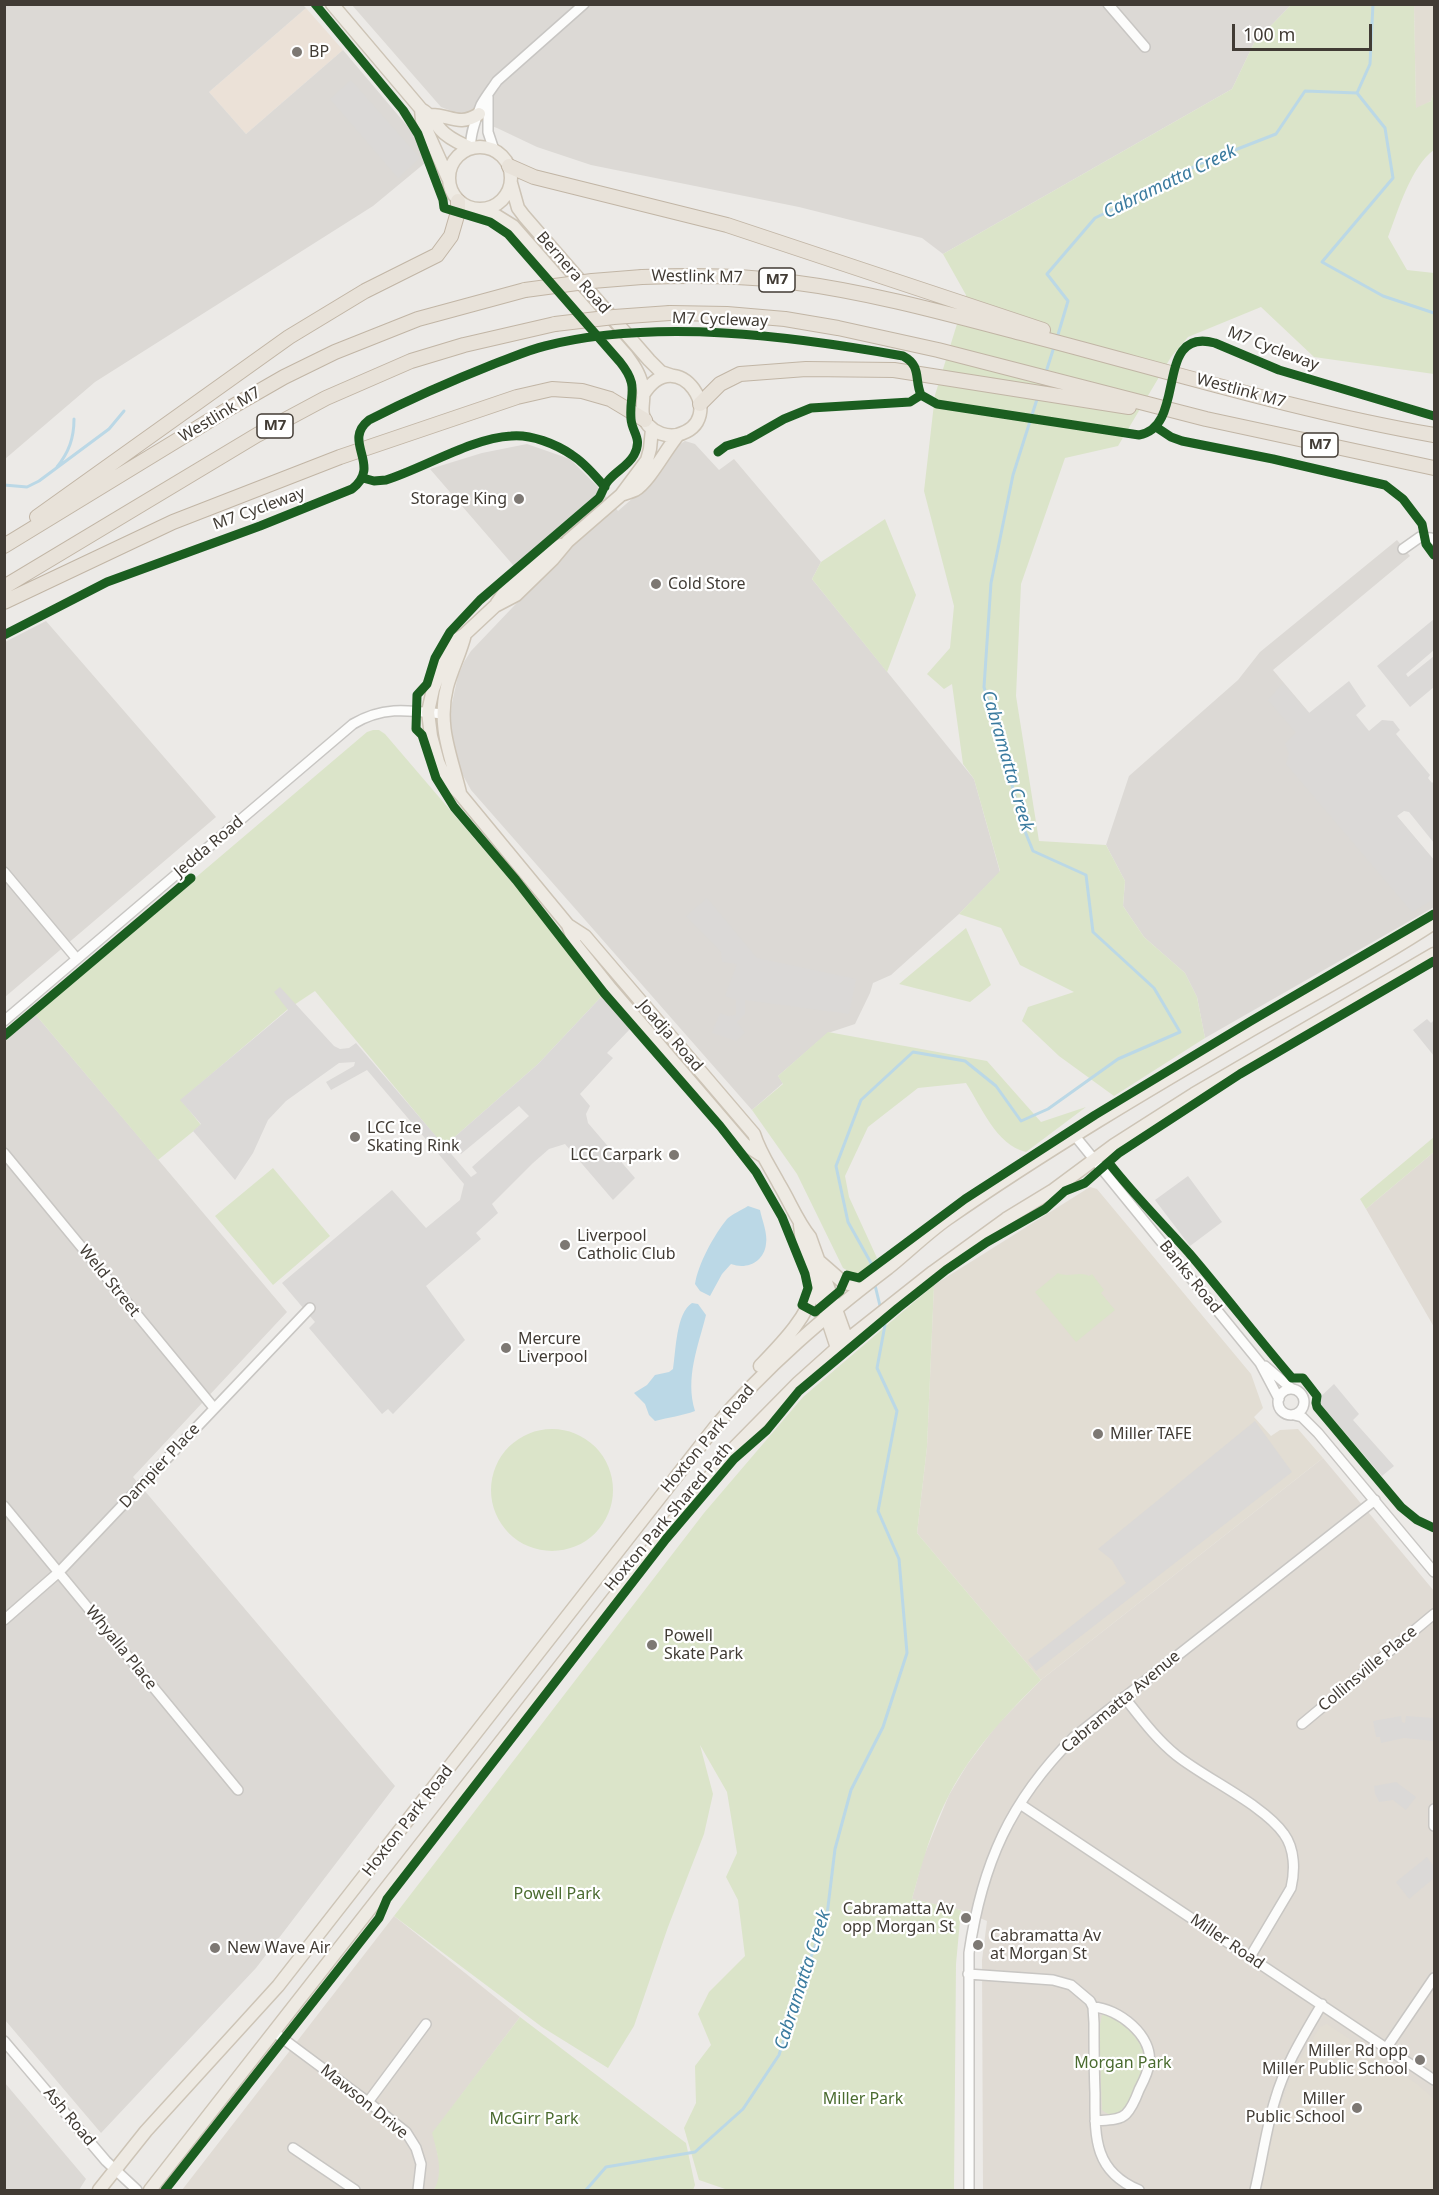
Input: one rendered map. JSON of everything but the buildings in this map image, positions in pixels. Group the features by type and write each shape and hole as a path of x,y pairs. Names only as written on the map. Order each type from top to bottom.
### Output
{"highway":[{"path":"509,166 534,177 727,225 1146,365"},
{"path":"4,537 33,520 289,337 355,297 437,255 451,236 458,212 458,201"},
{"name":"Westlink M7","path":"4,546 230,408 335,351 418,319 525,290 642,277 740,277 840,289 911,305 1351,418 1434,435"},
{"name":"Westlink M7","path":"4,587 257,435 326,398 387,370 474,342 555,324 614,317 670,313 727,314 838,328 901,341 1206,419 1434,468"},
{"path":"700,404 720,384 740,374 806,369 894,370 1206,419"},
{"path":"4,602 173,522 340,457 517,397 552,389 574,390 596,395 620,405 648,424"}],"main road":[{"path":"332,4 444,133 470,148"},
{"path":"426,112 459,121 468,120 478,114"},
{"path":"426,112 422,120 458,201 472,209 480,210 497,205 504,199 511,183 509,166 503,157 494,150 479,147 470,148 454,160 448,178"},
{"name":"Bernera Road","path":"511,183 518,208 539,235 649,360 661,372 675,377"},
{"name":"Bernera Road","path":"480,210 492,213 513,226 590,313 636,369 643,395"},
{"path":"428,712 433,689 453,642 495,606 516,579 545,554 568,541 621,495 647,460 650,449 648,424 641,408 643,395 648,387 656,380 665,377 675,377 692,386 700,404 700,412 694,424 678,435 666,448 649,477 635,490 621,495"},
{"path":"648,424 664,435 678,435"},
{"path":"442,714 447,686 462,649 465,634"},
{"name":"Joadja Road","path":"428,712 431,736 446,780 568,925 585,936 754,1134 761,1155 800,1225 810,1237 842,1344"},
{"name":"Joadja Road","path":"442,714 448,753 460,794"},
{"name":"Hoxton Park Road","path":"99,2190 153,2123 278,1986 728,1411 760,1377 858,1288 888,1268 945,1221 1075,1136 1183,1070 1400,946 1434,923"},
{"name":"Hoxton Park Road","path":"150,2190 678,1515 731,1451 798,1383 896,1301 1006,1219 1052,1191 1093,1160 1194,1094 1434,954"},
{"name":"Joadja Road","path":"800,1225 801,1242 816,1286 831,1312"},
{"path":"819,1261 844,1283 858,1288"},
{"path":"728,1411 758,1369 801,1318 813,1298 816,1286"}],"street":[{"path":"470,148 470,141 482,103 497,81 584,4"},
{"path":"1108,4 1145,47"},
{"path":"488,97 488,132 494,150"},
{"path":"1403,549 1420,537 1434,540"},
{"name":"Jedda Road","path":"4,1021 352,724 382,711 442,714"},
{"path":"4,872 77,959"},
{"name":"Banks Road","path":"1075,1136 1260,1363 1279,1398"},
{"name":"Weld Street","path":"4,1153 214,1408"},
{"name":"Dampier Place","path":"4,1620 59,1572 310,1308"},
{"name":"Banks Road","path":"1260,1363 1292,1389"},
{"path":"1294,1415 1304,1407 1303,1395 1297,1389 1285,1390 1279,1398 1278,1407 1283,1412 1294,1415 1302,1417 1318,1433 1434,1572"},
{"path":"1304,1407 1318,1433"},
{"name":"Cabramatta Avenue","path":"969,2190 969,1953 984,1878 1001,1837 1020,1804 1061,1750 1124,1697 1375,1500"},
{"name":"Whyalla Place","path":"4,1506 238,1790"},
{"name":"Collinsville Place","path":"1302,1724 1434,1614"},
{"path":"1124,1697 1158,1739 1177,1756 1263,1814 1285,1835 1293,1858 1294,1875 1291,1888 1250,1957"},
{"name":"Miller Road","path":"1020,1804 1434,2080"},
{"path":"1434,1809 1434,1826"},
{"path":"968,1974 1062,1982 1079,1990 1093,2007 1096,2142 1104,2162 1118,2178 1139,2190"},
{"path":"1387,2047 1434,1978"},
{"path":"1255,2190 1280,2084 1297,2046 1322,2004"},
{"path":"1093,2007 1102,2007 1111,2011 1140,2033 1146,2044 1149,2063 1135,2099 1125,2115 1095,2121"},
{"path":"368,2102 426,2024"},
{"name":"Mawson Drive","path":"274,2032 406,2132 416,2148 421,2164 418,2190"},
{"name":"Ash Road","path":"4,2041 114,2169 137,2190"},
{"path":"293,2148 355,2190"}],"shaded area":[{"path":"5,5 303,5 306,8 209,92 246,134 343,50 414,134 425,163 373,206 95,382 5,459"},
{"path":"352,5 1291,5 1254,43 1232,89 943,254 922,238 799,207 591,165 537,147 497,128 441,107"},
{"path":"1414,5 1434,5 1434,92 1431,101 1416,109"},
{"path":"306,8 343,50 246,134 209,92"},
{"path":"351,80 420,158 398,178 330,99"},
{"path":"685,441 695,444 719,470 734,459 821,562 812,579 974,779 1000,872 959,914 891,975 873,983 855,1024 828,1033 778,1076 783,1083 752,1110 471,790 460,770 452,743 450,720 452,703 458,676 464,662 471,651 532,587 430,469 482,453 527,444 570,459 618,511 649,484 675,447"},
{"path":"1397,540 1410,556 1273,670 1434,860 1434,907 1205,1038 1197,997 1185,973 1144,937 1123,906 1125,881 1106,845 1129,776 1238,680 1260,652"},
{"path":"1434,619 1434,650 1406,674 1408,677 1434,656 1434,687 1410,707 1377,666"},
{"path":"46,621 216,817 5,997 5,642"},
{"path":"1349,681 1366,706 1356,715 1369,731 1382,720 1393,721 1400,730 1396,734 1430,775 1428,778 1432,783 1434,781 1434,843 1409,812 1404,811 1397,816 1434,860 1434,899 1412,912 1286,764 1289,754 1285,743 1296,733 1268,700 1283,683 1309,713"},
{"path":"707,898 757,958 856,979 849,1014 745,1000 745,1014 737,1022 745,1033 736,1041 712,1033 720,1013 728,1016 736,1015 736,1000 725,996 737,964 722,962 721,952 686,916"},
{"path":"280,987 334,1046 340,1049 349,1048 356,1043 471,1177 477,1173 472,1167 529,1116 519,1106 461,1154 450,1141 538,1064 602,996 630,1029 607,1053 613,1058 580,1094 590,1106 586,1114 588,1123 635,1178 613,1200 565,1144 549,1149 533,1163 492,1204 498,1213 476,1233 481,1239 426,1286 465,1340 393,1414 388,1409 382,1414 309,1328 315,1322 282,1283 392,1190 426,1228 460,1200 464,1184 367,1070 331,1090 326,1082 354,1066 355,1062 339,1063 286,1101 268,1120 253,1153 235,1180 193,1131 201,1124 180,1100 288,1010 274,992"},
{"path":"35,1014 287,1312 133,1477 395,1786 256,1968 101,2133 5,2020 4,1040"},
{"path":"1427,1019 1431,1023 1434,1020 1434,1056 1413,1030"},
{"path":"1434,1152 1434,1327 1366,1209"},
{"path":"1188,1176 1222,1222 1190,1246 1155,1200"},
{"name":"Miller TAFE","path":"1090,1187 1097,1189 1251,1374 1263,1408 1254,1417 1271,1436 1280,1430 1298,1429 1323,1458 1041,1680 917,1533 927,1447 934,1285"},
{"path":"1334,1384 1359,1414 1353,1420 1394,1466 1382,1476 1317,1400"},
{"path":"1255,1421 1292,1472 1036,1671 1028,1660 1126,1583 1112,1560 1098,1549"},
{"path":"1323,1458 1434,1591 1434,2190 983,2190 982,1960 987,1921 961,1910 912,1899 923,1858 949,1795 967,1765 996,1726 1041,1680"},
{"path":"1401,1716 1402,1722 1405,1723 1406,1716 1434,1718 1434,1741 1404,1738 1381,1743 1380,1737 1376,1737 1373,1721"},
{"path":"1396,1782 1416,1797 1406,1810 1393,1800 1379,1802 1375,1794 1374,1786"},
{"path":"1427,1857 1434,1867 1434,1878 1409,1899 1396,1882"},
{"path":"394,1916 520,2017 433,2133 439,2160 439,2182 434,2190 182,2190"},
{"name":"Miller Public School","path":"1327,2024 1417,2084 1434,2099 1434,2190 1261,2190 1277,2116 1293,2071 1320,2027"},
{"path":"5,2083 86,2179 79,2190 5,2190"}],"green space":[{"path":"1291,5 1414,5 1416,108 1431,101 1434,92 1434,150 1426,157 1412,178 1388,237 1407,270 1434,273 1434,374 1314,357 1261,307 1188,337 1171,357 1118,446 1065,458 1021,584 1016,696 1039,841 1106,845 1125,881 1123,906 1144,937 1185,973 1197,997 1205,1038 1114,1096 1059,1056 1022,1021 1028,1007 1074,992 1020,965 1001,928 959,914 1000,871 974,779 963,764 952,684 944,689 927,674 950,648 954,606 924,491 935,395 966,295 943,254 1232,89 1254,43"},
{"path":"885,519 916,595 887,672 812,579 821,562"},
{"path":"379,730 385,734 522,894 602,996 538,1064 450,1141 442,1144 315,991 288,1009 181,1100 201,1125 158,1160 35,1014 367,732"},
{"path":"966,928 991,985 970,1002 899,984"},
{"path":"828,1032 987,1061 1041,1122 1086,1107 1026,1152 1006,1142 990,1124 966,1083 918,1088 868,1127 845,1176 849,1197 877,1258 860,1275 852,1273 843,1268 797,1174 752,1110 783,1084 778,1076"},
{"path":"1434,1137 1434,1152 1366,1209 1360,1199"},
{"path":"273,1168 330,1236 273,1285 215,1216"},
{"path":"1058,1273 1089,1276 1092,1274 1104,1290 1101,1293 1115,1310 1076,1342 1035,1292"},
{"path":"934,1285 927,1447 917,1533 1041,1680 990,1734 958,1779 932,1832 912,1899 961,1910 956,1964 954,2190 728,2190 699,2180 684,2128 696,2103 695,2066 711,2045 698,2014 709,1992 745,1956 738,1900 726,1877 737,1853 727,1792 700,1745 713,1794 704,1834 668,1927 634,2026 608,2068 542,2027 394,1916 704,1513 803,1397"},
{"path":"552,1429 575,1433 595,1447 609,1467 613,1490 609,1513 595,1533 575,1547 552,1551 529,1547 509,1533 495,1513 491,1490 495,1467 509,1447 529,1433"},
{"name":"Morgan Park","path":"1102,2015 1115,2018 1127,2026 1141,2043 1145,2057 1145,2065 1131,2100 1120,2114 1115,2115 1102,2110 1099,2030"},
{"name":"McGirr Park","path":"520,2017 686,2143 695,2185 693,2190 434,2190 439,2169 432,2133"}],"water":[{"path":"748,1206 760,1210 766,1236 765,1250 754,1263 743,1266 731,1264 722,1274 710,1296 700,1291 695,1284 703,1259 727,1219"},
{"path":"692,1303 698,1304 706,1315 692,1375 692,1399 695,1411 655,1421 649,1415 645,1404 634,1393 647,1385 655,1375 673,1369 680,1324 687,1308"}],"waterway":[{"name":"Cabramatta Creek","path":"1057,338 1068,301 1047,274 1095,218 1199,164 1276,134 1305,91 1357,93 1370,64 1373,4"},
{"path":"1357,93 1385,128 1393,178 1322,262 1383,296 1434,313"},
{"name":"Cabramatta Creek","path":"1046,372 1054,347"},
{"name":"Cabramatta Creek","path":"873,1275 871,1263 848,1222 836,1166 861,1100 913,1052 965,1061 996,1086 1021,1121 1048,1109 1118,1059 1180,1032 1154,988 1093,932 1086,875 1033,851 1022,824 984,687 991,583 1013,475 1038,396"},
{"path":"4,485 27,487 39,481 109,429 124,411"},
{"path":"57,467 70,444 74,419"},
{"name":"Cabramatta Creek","path":"874,1281 881,1310"},
{"name":"Cabramatta Creek","path":"586,2190 606,2167 695,2152 743,2109 779,2055 804,1975 827,1915 835,1849 851,1790 883,1727 907,1653 899,1559 878,1511 897,1411 877,1368 885,1325 883,1316"}],"cycle path":[{"path":"315,4 403,110 418,134 444,208 490,222 508,234 620,362 630,378 632,384 631,419 637,440 634,455 608,481 599,498 480,600 450,632 435,658 427,684 417,695 416,729 422,735 436,778 454,807 516,880 604,993 720,1126 756,1172 782,1217 805,1274 808,1288 802,1305 815,1312 840,1291 847,1275 859,1278 965,1199 1095,1115 1434,914"},
{"name":"M7 Cycleway","path":"4,635 107,582 260,526 352,489 364,471 359,437 362,428 369,420 478,370 520,354 545,346 588,338 632,333 724,333 816,342 903,356 913,364 921,395 937,404 1139,435 1154,428 1163,415 1177,363 1184,349 1196,342 1215,343 1279,370 1434,416"},
{"path":"718,452 726,446 749,439 784,419 811,408 910,402 921,395"},
{"path":"1156,427 1182,441 1385,485 1403,499 1422,524 1426,544 1434,555"},
{"path":"363,478 374,481 386,480 480,442 519,436 543,441 566,451 586,466 605,487"},
{"path":"4,1036 191,878"},
{"name":"Hoxton Park Shared Path","path":"165,2190 379,1918 387,1899 666,1539 734,1459 767,1430 799,1391 898,1308 946,1270 987,1242 1045,1209 1065,1191 1085,1183 1119,1153 1240,1074 1434,961"},
{"path":"1109,1163 1189,1253 1292,1378 1303,1378 1317,1396 1317,1407 1401,1507 1417,1520 1434,1528"}],"place":[{"name":"BP","path":"297,52"},
{"name":"Storage King","path":"519,499"},
{"name":"Cold Store","path":"656,584"},
{"name":"LCC Ice Skating Rink","path":"355,1137"},
{"name":"LCC Carpark","path":"674,1155"},
{"name":"Liverpool Catholic Club","path":"565,1245"},
{"name":"Mercure Liverpool","path":"506,1348"},
{"name":"Miller TAFE","path":"1098,1434"},
{"name":"Powell Skate Park","path":"652,1645"},
{"name":"Cabramatta Av opp Morgan St","path":"966,1918"},
{"name":"Cabramatta Av at Morgan St","path":"978,1945"},
{"name":"New Wave Air","path":"215,1948"},
{"name":"Miller Rd opp Miller Public School","path":"1420,2060"},
{"name":"Miller Public School","path":"1357,2108"}],"park label":[{"name":"Powell Park","path":"557,1894"},
{"name":"Miller Park","path":"863,2099"}]}
